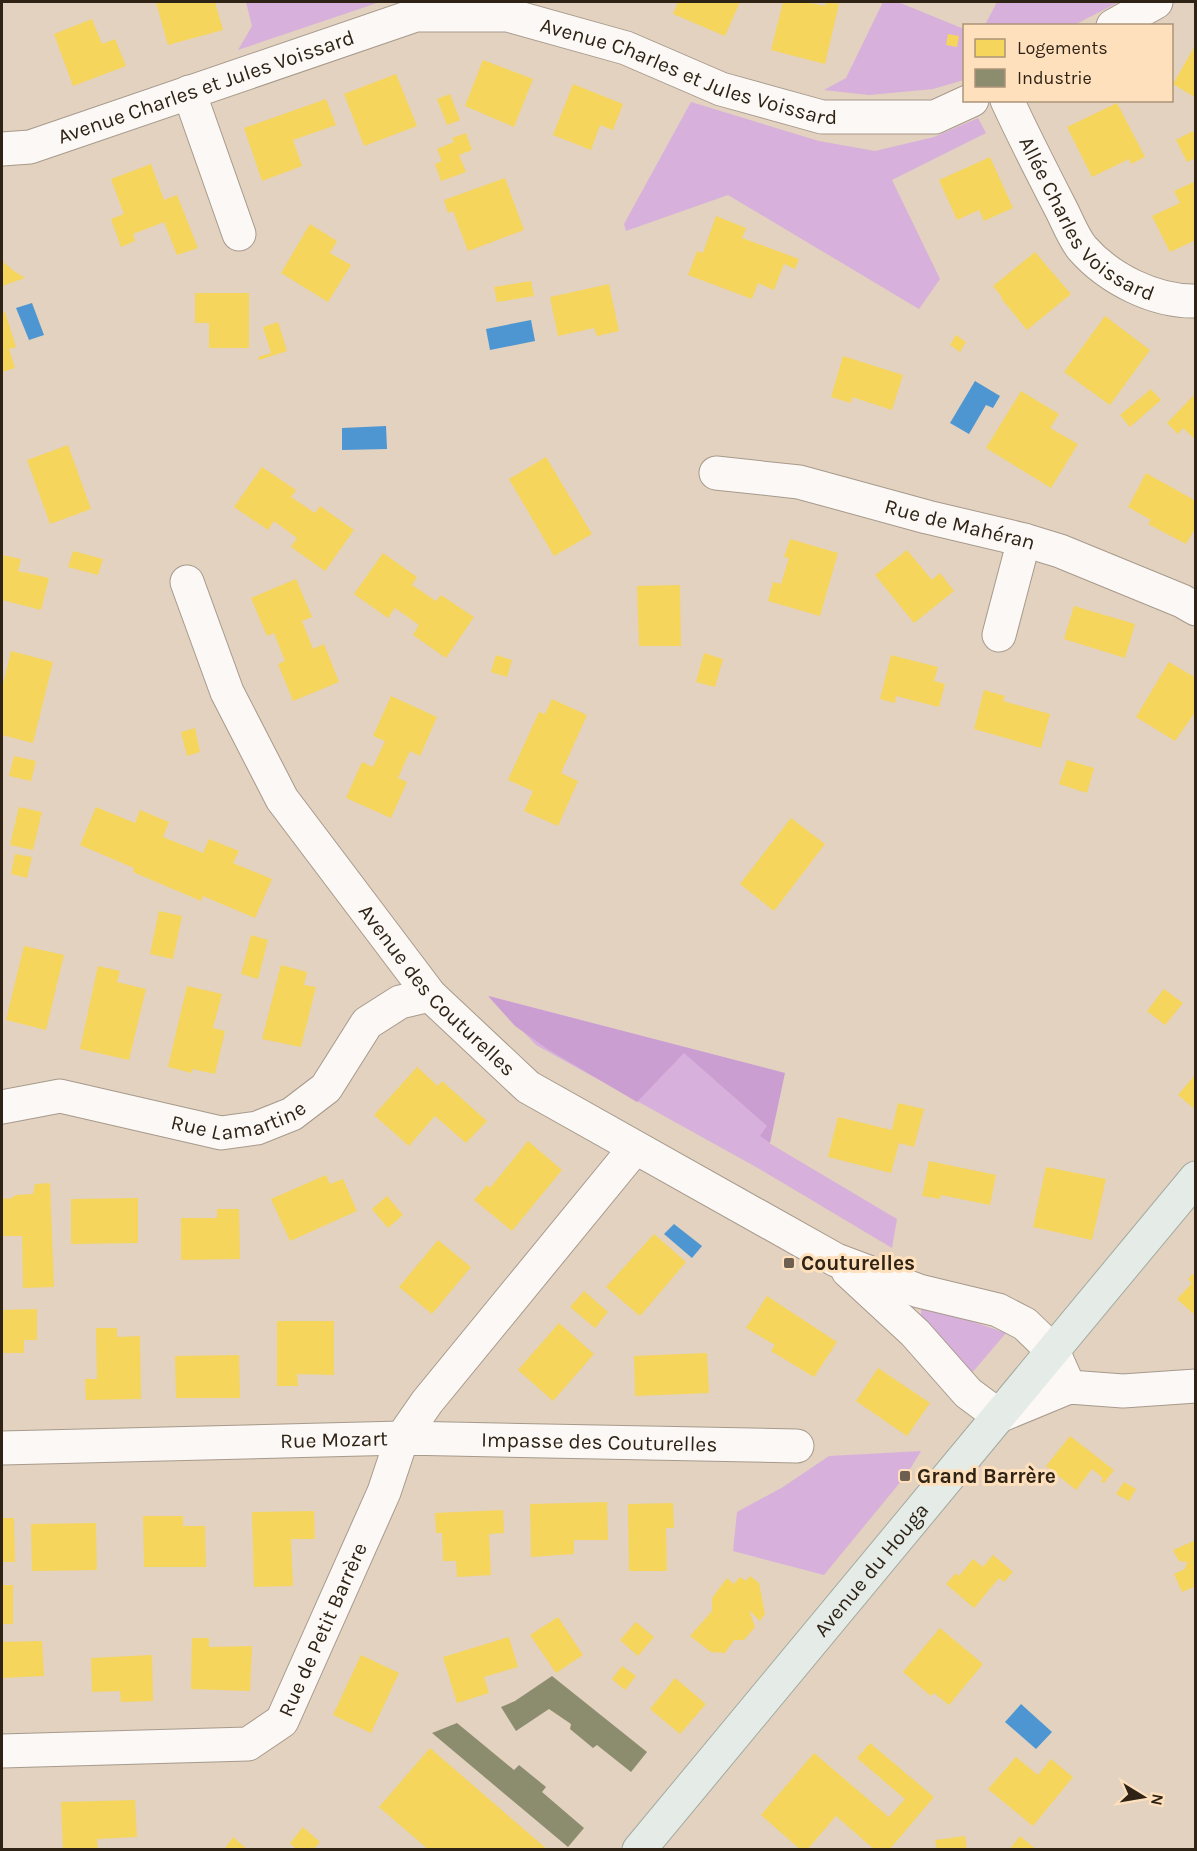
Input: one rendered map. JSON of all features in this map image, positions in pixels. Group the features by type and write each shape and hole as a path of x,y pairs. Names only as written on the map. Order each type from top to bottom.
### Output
{"main road":[{"name":"Avenue du Houga","path":"639,1850 1196,1178"}],"street":[{"path":"1117,24 1156,2"},
{"name":"Avenue Charles et Jules Voissard","path":"16,148 416,15 508,15 626,48 721,90 822,117 935,117 968,102"},
{"path":"189,92 239,234"},
{"name":"Allée Charles Voissard","path":"1008,102 1029,148 1081,247 1103,267 1153,295 1180,301 1196,301"},
{"name":"Rue de Mahéran","path":"716,473 799,482 927,518 1024,540 1060,551 1182,601 1196,609"},
{"path":"999,635 1024,540"},
{"name":"Avenue des Couturelles","path":"187,582 227,692 282,799 430,995 528,1087 836,1260 919,1291 998,1310 1025,1323 1053,1351 1069,1387"},
{"name":"Rue Lamartine","path":"2,1107 60,1096 221,1133 257,1128 292,1114 326,1088 367,1023 400,1002 430,995"},
{"name":"Rue Mozart","path":"2,1448 402,1438 427,1402 636,1148"},
{"name":"Avenue des Couturelles","path":"836,1260 915,1333 968,1392 999,1416"},
{"path":"999,1416 1069,1387 1123,1391 1196,1386"},
{"name":"Impasse des Couturelles","path":"402,1438 797,1446"},
{"name":"Rue de Petit Barrère","path":"2,1751 248,1744 282,1721 384,1492 402,1438"}],"shaded area":[{"path":"246,2 380,2 238,50 252,26"},
{"path":"883,2 898,2 963,29 963,80 933,89 869,95 824,90 846,78"},
{"path":"997,2 1119,2 1076,24 986,24"},
{"path":"691,102 819,141 875,151 934,137 978,118 986,133 892,180 940,279 919,309 728,195 626,231 624,224"},
{"path":"488,996 785,1073 770,1143 760,1136 767,1126 684,1053 637,1102 549,1050 515,1026"},
{"path":"489,996 784,1073 769,1143 897,1219 892,1248 756,1167 536,1045"},
{"path":"932,1308 1006,1333 971,1374 921,1320 921,1310"},
{"path":"921,1451 907,1474 824,1575 733,1551 737,1512 783,1487 829,1456"}],"water":[{"path":"32,303 44,335 29,340 16,308"},
{"path":"531,320 535,341 490,350 486,329"},
{"path":"975,381 1000,396 993,408 986,405 969,434 950,423"},
{"path":"386,426 387,449 342,450 342,428"},
{"path":"674,1224 702,1246 692,1258 664,1234"},
{"path":"1021,1704 1052,1732 1036,1749 1005,1722"}],"building: Logements":[{"path":"156,2 215,2 223,30 168,45"},
{"path":"678,2 740,2 725,36 673,14"},
{"path":"783,2 805,2 825,6 826,2 839,4 825,64 771,50"},
{"path":"92,19 102,44 115,39 126,66 73,86 54,34"},
{"path":"948,34 959,36 957,47 946,45"},
{"path":"1196,44 1196,98 1173,84"},
{"path":"483,60 533,79 514,127 465,106"},
{"path":"396,74 417,126 364,146 344,94"},
{"path":"573,84 623,104 613,130 600,125 591,150 553,135"},
{"path":"450,94 460,120 447,125 437,99"},
{"path":"326,99 336,125 293,140 302,166 262,181 244,128"},
{"path":"1117,103 1145,157 1131,164 1129,159 1092,177 1067,127"},
{"path":"1193,131 1196,136 1196,158 1187,162 1176,140"},
{"path":"466,133 472,150 459,155 466,172 441,181 435,164 442,161 437,149 454,142 452,138"},
{"path":"990,157 1013,208 984,221 979,210 957,220 939,180"},
{"path":"151,164 164,200 177,195 198,248 177,255 164,222 133,234 135,241 121,247 111,219 124,214 111,179"},
{"path":"505,178 524,230 468,251 453,211 448,213 444,200"},
{"path":"1196,181 1196,240 1170,252 1152,216 1180,203 1174,191"},
{"path":"716,216 746,228 742,238 799,259 795,269 784,264 774,290 758,283 752,299 688,275 697,251 703,253"},
{"path":"310,224 337,241 330,253 351,265 328,302 281,273"},
{"path":"1035,252 1071,294 1027,330 993,286"},
{"path":"2,261 14,271 25,278 2,286"},
{"path":"531,281 534,296 497,302 494,287"},
{"path":"609,284 619,331 597,336 594,328 558,336 550,297"},
{"path":"195,293 249,293 249,348 209,348 209,323 195,323"},
{"path":"5,312 16,347 9,349 15,368 2,372 2,313"},
{"path":"1105,316 1150,350 1110,405 1064,372"},
{"path":"278,322 287,351 259,360 258,357 271,353 263,327"},
{"path":"956,335 966,342 960,352 950,345"},
{"path":"843,356 903,375 892,410 852,397 851,403 831,397"},
{"path":"1151,389 1161,400 1130,427 1120,415"},
{"path":"1021,391 1059,414 1050,428 1078,444 1051,488 986,448"},
{"path":"1196,393 1196,440 1183,428 1178,434 1167,423"},
{"path":"68,445 91,509 50,524 27,460"},
{"path":"546,457 592,534 554,556 509,479"},
{"path":"262,467 296,490 291,497 315,513 320,506 354,530 325,571 291,547 297,538 274,521 268,530 234,507"},
{"path":"1146,473 1196,501 1196,527 1186,544 1148,524 1151,520 1128,507"},
{"path":"790,539 838,553 820,616 768,601 773,582 781,584 789,558 784,557"},
{"path":"907,550 932,580 940,573 954,591 914,623 875,575"},
{"path":"73,551 103,559 98,575 68,567"},
{"path":"383,553 417,577 412,585 436,601 441,595 474,617 446,658 413,635 419,625 395,608 388,618 354,594"},
{"path":"2,555 21,559 18,571 49,578 41,610 2,600"},
{"path":"296,579 312,617 302,621 313,649 324,644 339,682 293,701 278,664 285,661 274,633 267,636 251,598"},
{"path":"680,585 681,646 639,646 637,586"},
{"path":"1074,606 1135,624 1125,658 1064,639"},
{"path":"11,651 53,662 33,743 2,735 2,689"},
{"path":"704,653 723,659 715,687 696,682"},
{"path":"496,655 512,660 507,677 491,672"},
{"path":"891,655 938,667 934,681 945,684 939,707 896,696 895,703 880,699"},
{"path":"1169,662 1196,678 1196,711 1175,741 1136,717"},
{"path":"984,690 1005,696 1003,701 1050,714 1041,748 974,729"},
{"path":"391,696 437,717 420,756 410,751 398,778 407,782 391,818 346,798 362,762 373,767 385,741 373,736"},
{"path":"552,699 587,715 561,773 578,781 558,826 524,811 533,791 508,780 539,712 545,714"},
{"path":"195,728 200,752 187,756 181,732"},
{"path":"14,756 36,761 31,781 9,776"},
{"path":"1067,760 1094,768 1087,793 1059,784"},
{"path":"19,807 42,812 33,850 10,845"},
{"path":"96,807 135,823 140,810 169,822 163,837 203,853 209,839 239,851 233,863 272,879 255,918 203,896 201,901 133,872 134,868 80,845"},
{"path":"791,818 825,844 774,911 740,884"},
{"path":"15,854 32,857 27,878 11,874"},
{"path":"159,911 182,916 173,959 150,954"},
{"path":"251,935 268,940 258,979 241,974"},
{"path":"24,946 64,955 46,1030 6,1020"},
{"path":"281,965 307,972 304,985 316,987 301,1047 262,1039"},
{"path":"98,966 120,971 117,982 146,989 129,1060 80,1049"},
{"path":"187,986 222,994 213,1028 225,1031 215,1074 192,1069 192,1073 168,1067"},
{"path":"1164,989 1183,1003 1165,1025 1147,1011"},
{"path":"417,1067 438,1086 442,1081 487,1121 466,1143 435,1116 409,1146 374,1115"},
{"path":"1194,1076 1196,1077 1196,1110 1178,1095"},
{"path":"898,1103 924,1109 914,1147 899,1143 891,1173 828,1157 838,1117 892,1130"},
{"path":"528,1141 562,1170 512,1231 474,1200 487,1185 490,1188"},
{"path":"929,1161 996,1175 990,1205 941,1195 940,1199 922,1196"},
{"path":"1046,1167 1106,1179 1092,1240 1033,1227"},
{"path":"326,1175 330,1184 343,1179 357,1211 290,1241 271,1199"},
{"path":"50,1183 54,1287 23,1288 22,1236 2,1236 2,1198 10,1199 16,1195 33,1194 35,1184"},
{"path":"387,1196 403,1215 388,1228 372,1209"},
{"path":"138,1198 138,1243 71,1244 71,1199"},
{"path":"217,1209 239,1209 240,1259 181,1260 181,1218 217,1218"},
{"path":"654,1234 686,1262 640,1316 606,1287"},
{"path":"438,1240 471,1267 432,1314 399,1287"},
{"path":"1196,1271 1196,1316 1177,1299 1192,1283 1188,1279"},
{"path":"584,1291 608,1312 595,1328 570,1307"},
{"path":"767,1296 837,1342 814,1377 771,1351 775,1345 746,1328"},
{"path":"37,1309 37,1340 24,1340 24,1353 2,1353 2,1310"},
{"path":"277,1321 334,1321 334,1375 297,1374 298,1386 277,1386"},
{"path":"559,1323 594,1354 553,1401 518,1370"},
{"path":"96,1328 117,1328 117,1337 140,1336 141,1399 86,1400 85,1379 97,1379"},
{"path":"707,1353 709,1393 635,1396 634,1356"},
{"path":"239,1355 240,1398 176,1398 175,1356"},
{"path":"878,1368 930,1403 907,1436 856,1401"},
{"path":"1070,1436 1114,1470 1104,1483 1101,1481 1103,1478 1092,1469 1076,1490 1046,1466"},
{"path":"1124,1482 1136,1489 1129,1501 1116,1494"},
{"path":"607,1502 608,1540 574,1540 574,1554 531,1557 530,1504"},
{"path":"673,1503 674,1528 666,1528 667,1571 629,1571 628,1504"},
{"path":"503,1510 504,1533 489,1534 491,1575 457,1577 456,1561 443,1561 442,1533 436,1533 435,1513"},
{"path":"314,1511 315,1539 291,1539 293,1586 254,1587 252,1512"},
{"path":"143,1516 183,1516 183,1526 205,1526 206,1567 144,1567"},
{"path":"2,1518 14,1518 15,1562 2,1562"},
{"path":"96,1523 97,1570 32,1571 31,1524"},
{"path":"1196,1540 1196,1586 1182,1592 1174,1574 1185,1569 1187,1562 1179,1561 1173,1550"},
{"path":"993,1555 1013,1572 1004,1582 999,1578 974,1608 946,1584 956,1573 959,1576 973,1559 983,1567"},
{"path":"750,1576 759,1583 765,1614 760,1621 749,1610 755,1627 744,1640 734,1640 725,1653 711,1652 690,1636 712,1611 712,1598 727,1578 734,1584 740,1577 746,1581"},
{"path":"2,1585 13,1585 13,1624 2,1624"},
{"path":"558,1617 583,1655 556,1673 530,1635"},
{"path":"636,1622 654,1637 638,1656 620,1640"},
{"path":"940,1628 983,1664 949,1705 934,1693 931,1696 903,1672"},
{"path":"509,1637 518,1667 484,1677 489,1693 457,1703 443,1657"},
{"path":"192,1638 209,1638 209,1647 252,1646 250,1691 191,1689"},
{"path":"42,1641 44,1676 2,1678 2,1642"},
{"path":"152,1655 153,1701 121,1702 120,1691 92,1692 91,1658"},
{"path":"361,1655 399,1673 371,1733 333,1715"},
{"path":"622,1666 636,1676 625,1690 612,1679"},
{"path":"675,1678 706,1704 680,1734 650,1709"},
{"path":"870,1743 934,1797 889,1850 875,1850 836,1816 807,1850 801,1850 761,1815 814,1753 889,1817 905,1799 857,1758"},
{"path":"430,1748 548,1850 429,1850 379,1807"},
{"path":"1016,1757 1038,1775 1051,1759 1073,1777 1033,1826 988,1789"},
{"path":"135,1800 137,1837 97,1839 98,1850 63,1850 61,1802"},
{"path":"303,1827 320,1842 313,1850 297,1850 290,1843"},
{"path":"965,1836 967,1850 937,1850 935,1840"},
{"path":"1020,1836 1037,1850 1009,1850"},
{"path":"233,1837 248,1850 224,1850"}],"building: Industrie":[{"path":"552,1676 647,1752 631,1772 597,1745 593,1748 570,1729 571,1724 549,1709 516,1731 501,1707 515,1701"},
{"path":"457,1723 514,1770 519,1765 546,1787 542,1792 584,1828 568,1847 432,1733"}],"place":[{"name":"Couturelles","path":"789,1263"},
{"name":"Grand Barrère","path":"905,1476"}]}
